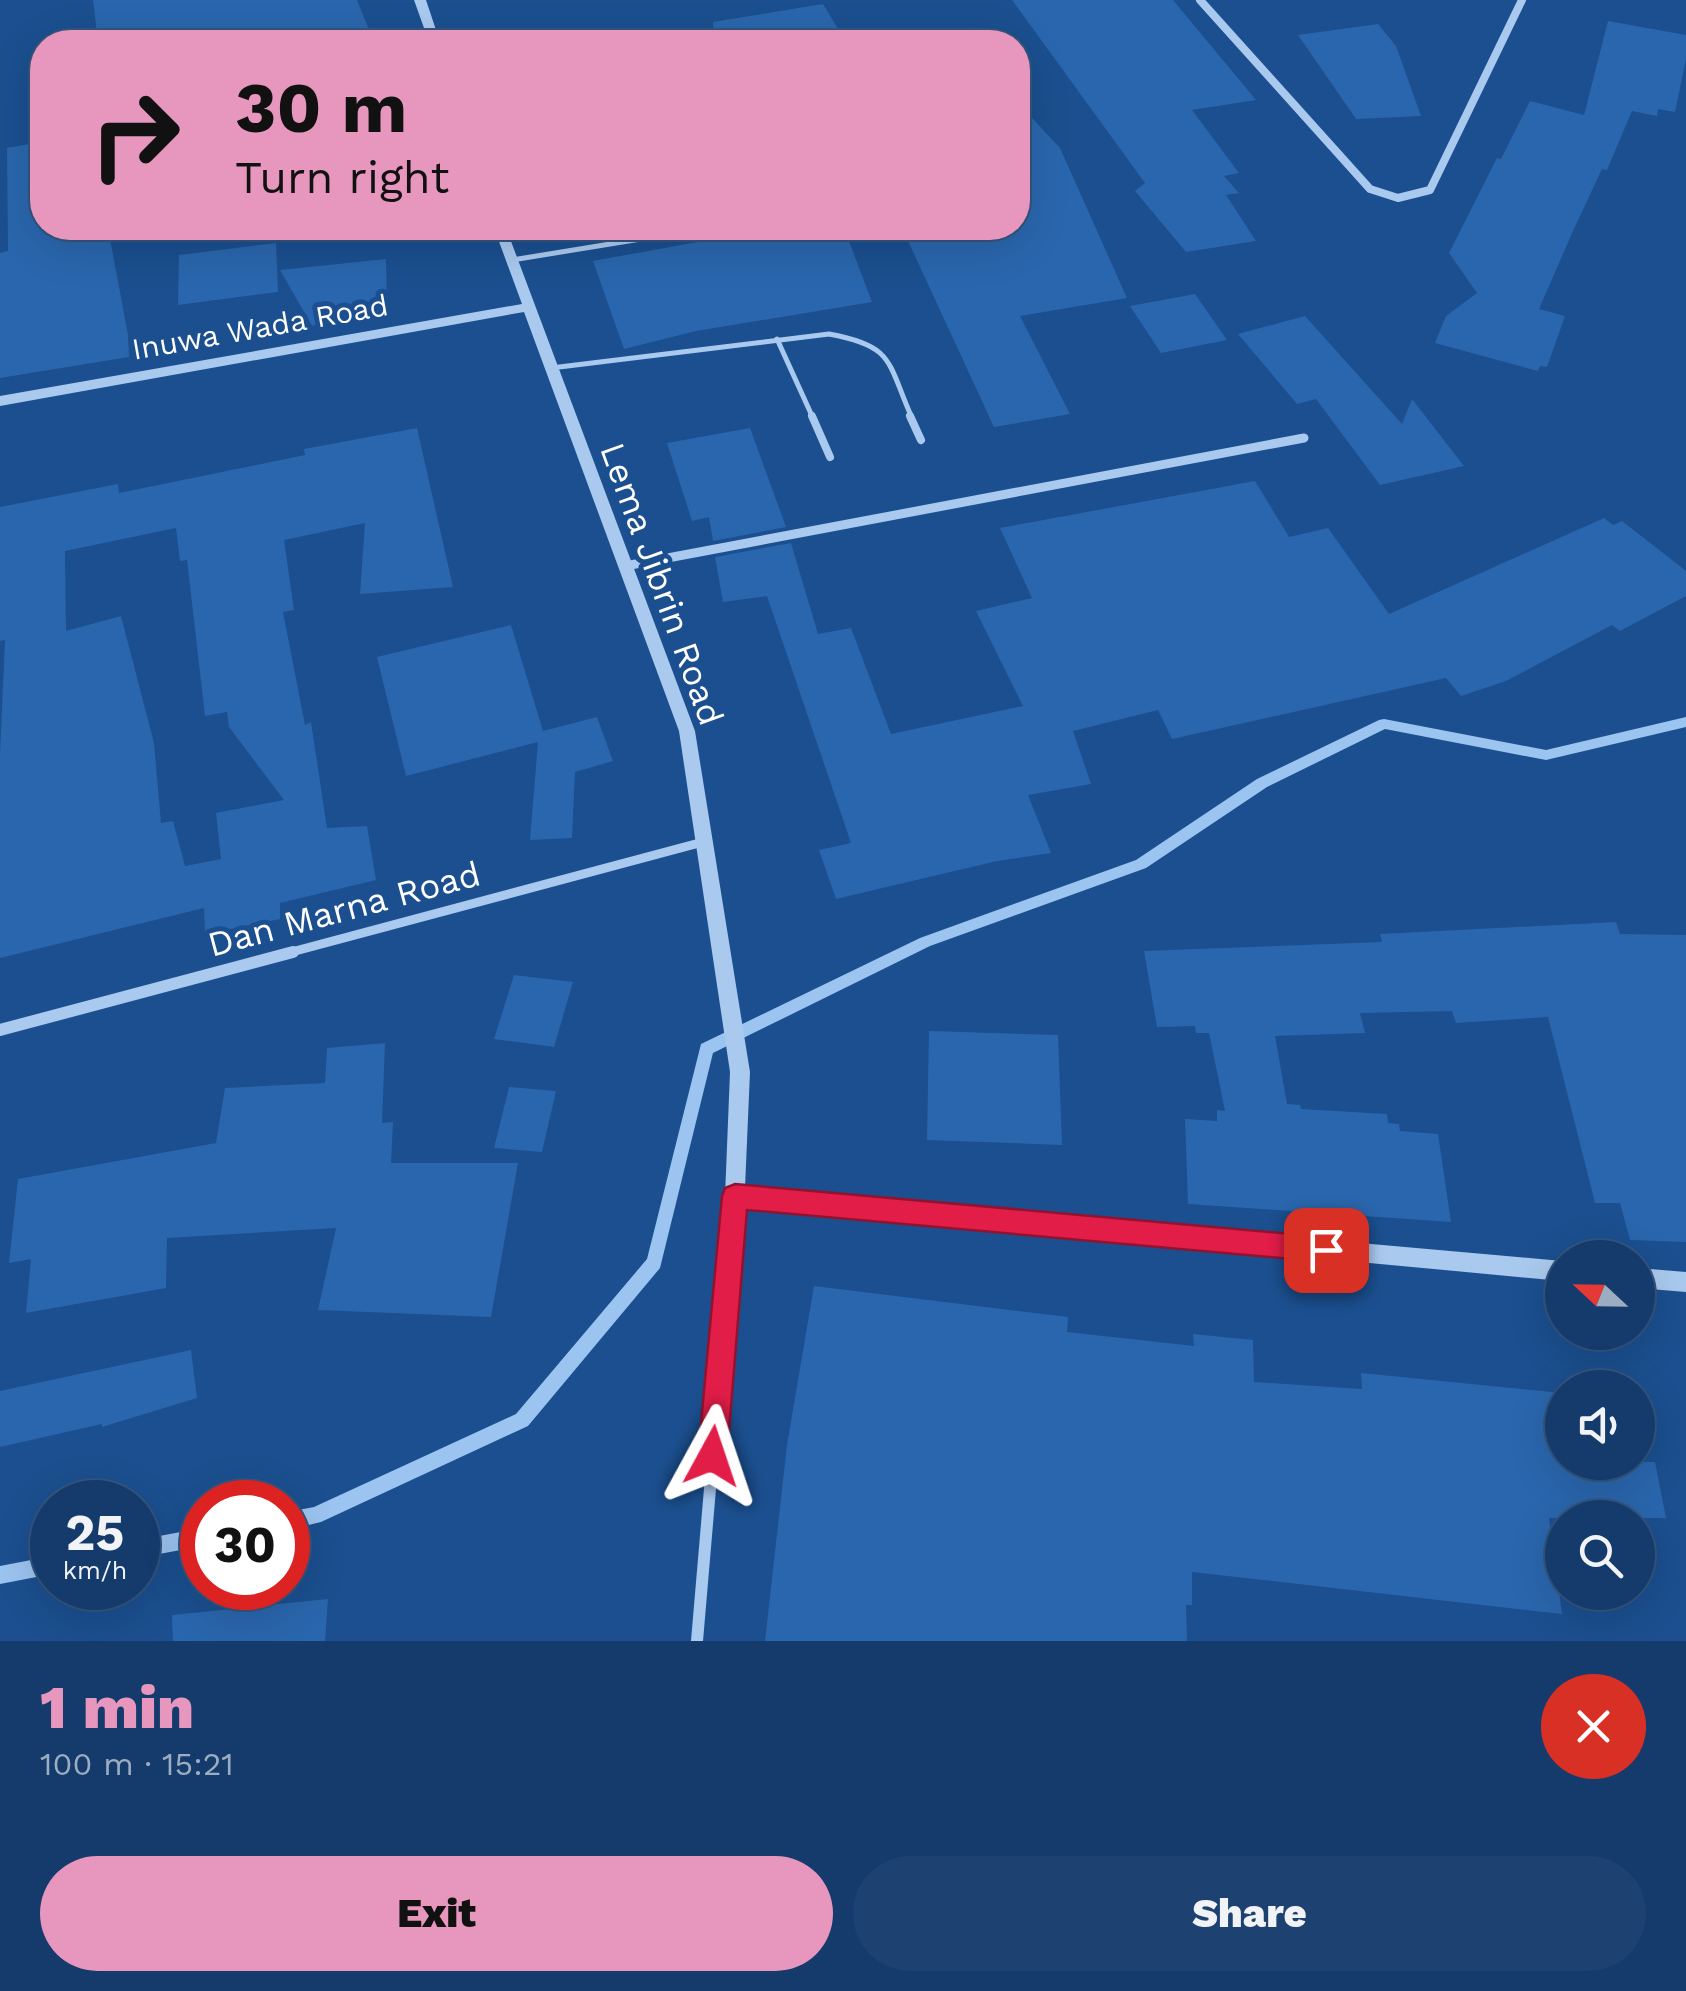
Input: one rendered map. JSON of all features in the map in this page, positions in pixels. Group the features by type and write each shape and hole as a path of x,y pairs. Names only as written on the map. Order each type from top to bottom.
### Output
{"street":[{"path":"420,0 431,30"},
{"path":"1200,0 1370,189 1398,198 1430,190 1522,0"},
{"name":"Lema Jibrin Road","path":"504,240 687,730 740,1072 735,1196"},
{"name":"Inuwa Wada Road","path":"0,402 529,308"},
{"path":"625,566 1304,438"},
{"name":"Dan Marna Road","path":"0,1030 703,842"},
{"path":"696,1641 735,1196 1545,1269"},
{"path":"1655,1279 1686,1282"}],"lane":[{"path":"512,260 635,240"},
{"path":"552,368 830,334 861,340 882,351 921,440"},
{"path":"778,339 830,456"}],"building":[{"path":"93,0 357,0 369,30 97,30"},
{"path":"1012,0 1173,0 1256,100 1192,110 1239,173 1224,176 1239,193 1226,195 1256,241 1186,252 1135,191 1145,183"},
{"path":"823,4 839,30 714,30 713,22"},
{"path":"1608,21 1686,35 1686,59 1675,112 1658,109 1657,116 1632,111 1607,170 1602,169 1573,231 1539,309 1565,316 1547,367 1540,366 1538,371 1435,343 1446,316 1477,293 1449,253 1497,158 1501,159 1530,101 1584,115"},
{"path":"1378,24 1396,46 1421,116 1356,119 1298,35"},
{"path":"1030,116 1060,148 1127,298 1020,316 1070,414 994,427 908,240 1030,240"},
{"path":"30,144 30,240 110,240 129,357 0,378 0,253 8,251 7,148"},
{"path":"708,240 849,240 872,302 696,331 624,349 593,261"},
{"path":"276,243 278,292 178,305 179,255"},
{"path":"386,259 387,308 358,311 312,326 280,270"},
{"path":"1195,294 1227,340 1161,353 1130,306"},
{"path":"1305,316 1402,424 1412,399 1464,466 1380,485 1316,399 1297,404 1238,334"},
{"path":"417,428 453,587 360,594 365,523 284,540 294,610 283,612 305,725 311,722 327,828 367,826 376,880 280,903 280,919 205,934 204,908 0,958 0,754 5,640 0,641 0,507 118,484 119,493 305,455 304,449","holes":["176,528 180,561 187,560 205,716 227,712 229,727 284,800 216,813 221,859 185,866 173,821 161,823 154,743 121,616 66,631 65,551"]},
{"path":"750,428 786,527 713,541 709,517 692,521 667,443"},
{"path":"1255,481 1289,537 1328,528 1389,614 1604,518 1613,525 1622,521 1686,571 1686,596 1620,631 1612,625 1506,681 1461,696 1446,678 1172,739 1158,710 1073,731 1091,784 1028,795 1051,853 997,861 836,899 819,850 851,843 767,596 723,602 715,557 791,543 818,634 851,628 891,734 1023,706 976,611 1032,598 1000,528"},
{"path":"511,625 543,731 597,717 613,761 575,772 572,838 530,840 538,742 406,776 377,657"},
{"path":"1616,922 1620,934 1686,935 1686,1242 1630,1240 1620,1203 1595,1203 1548,1017 1456,1023 1452,1011 1360,1013 1365,1033 1275,1036 1287,1104 1300,1105 1301,1109 1387,1114 1388,1123 1399,1124 1400,1131 1438,1134 1451,1222 1188,1204 1185,1119 1217,1121 1217,1110 1225,1111 1209,1033 1196,1033 1195,1026 1157,1027 1144,951 1382,942 1380,934"},
{"path":"514,975 573,982 554,1047 494,1039"},
{"path":"929,1031 1058,1035 1062,1145 927,1140"},
{"path":"385,1043 382,1123 393,1122 391,1163 518,1163 491,1317 318,1310 336,1228 167,1238 166,1288 26,1313 31,1259 9,1263 18,1179 216,1143 225,1088 325,1083 327,1048"},
{"path":"509,1087 556,1091 542,1152 494,1148"},
{"path":"814,1286 1068,1317 1067,1332 1194,1346 1193,1334 1253,1340 1254,1382 1362,1389 1361,1373 1545,1391 1545,1480 1655,1480 1655,1462 1666,1518 1655,1518 1655,1500 1545,1500 1545,1610 1561,1610 1562,1614 1192,1572 1192,1605 1186,1605 1187,1641 765,1641 787,1445"},
{"path":"191,1350 197,1398 102,1427 0,1447 0,1391"},
{"path":"328,1599 325,1641 173,1641 172,1615 221,1610 310,1610 310,1601"}],"waterway":[{"path":"310,1517 522,1420 654,1263 706,1049 925,942 1141,864 1262,783 1384,724 1546,755 1686,722"},
{"path":"160,1545 180,1541"},
{"path":"0,1575 30,1569"}],"route":[{"path":"712,1456 735,1196 1326,1250"}]}
